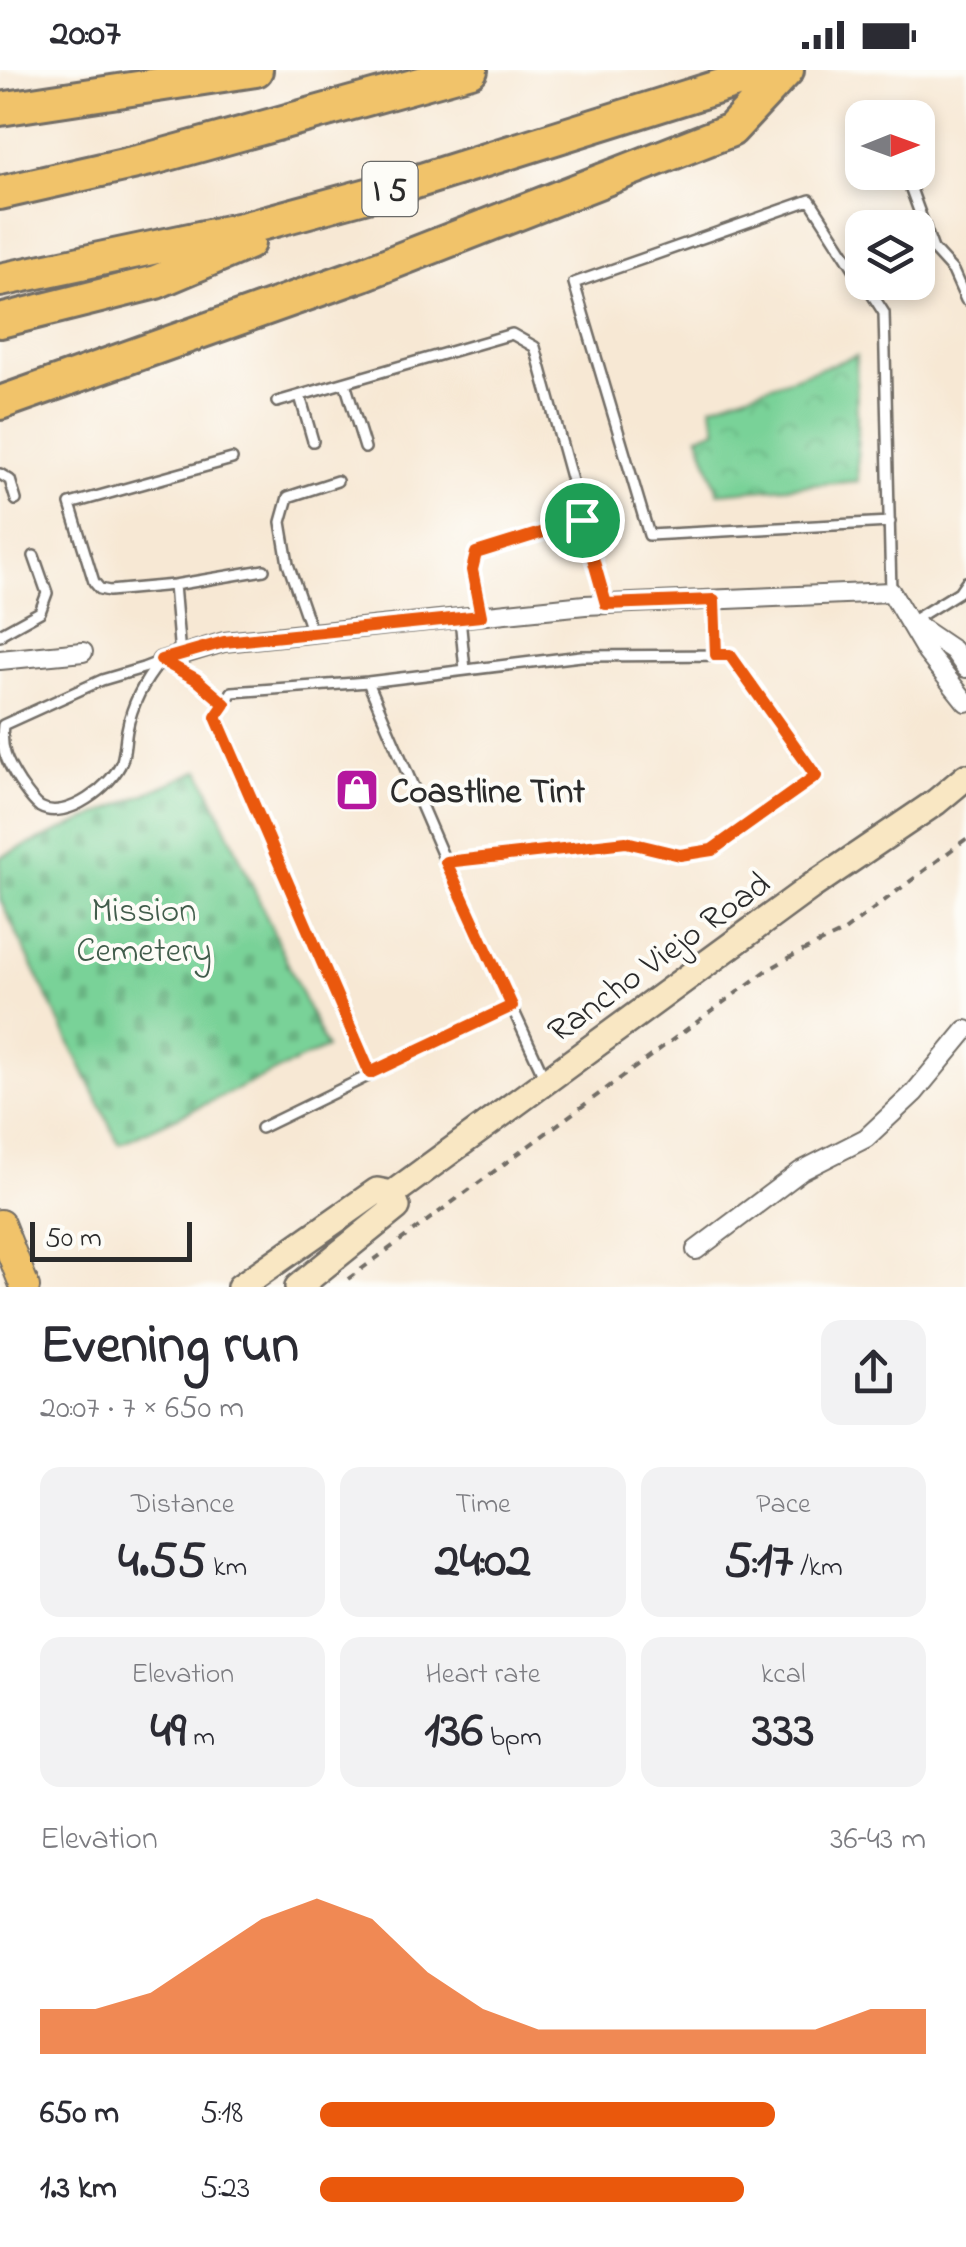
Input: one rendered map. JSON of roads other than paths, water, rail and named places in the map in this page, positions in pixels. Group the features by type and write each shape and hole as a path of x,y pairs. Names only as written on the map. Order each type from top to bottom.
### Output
{"highway":[{"path":"0,109 256,70"},
{"path":"0,192 150,159 470,70"},
{"name":"I 5","path":"0,280 242,228 346,201 772,70"},
{"path":"0,403 364,274 730,130 787,70"},
{"path":"0,321 156,282 346,201"}],"main road":[{"name":"Rancho Viejo Road","path":"240,1287 377,1191 392,1194 966,777"},
{"name":"Rancho Viejo Road","path":"298,1287 397,1207 392,1194"},
{"path":"0,1224 25,1287"}],"street":[{"path":"161,660 224,642 606,604 891,592 928,653 966,702"},
{"path":"911,622 953,650 966,668"},
{"path":"0,660 83,652"},
{"path":"696,1250 802,1171 866,1138 914,1093 966,1030"}],"lane":[{"path":"911,190 933,249 953,271 966,300"},
{"path":"845,254 810,200 574,283 649,535 890,522"},
{"path":"953,271 966,266"},
{"path":"875,300 884,313 891,592"},
{"path":"277,402 512,334 535,347 606,604"},
{"path":"344,383 365,448"},
{"path":"300,396 313,441"},
{"path":"232,459 70,504 94,582 100,589 174,585 264,570"},
{"path":"0,474 10,480 16,500"},
{"path":"312,633 288,564 281,522 288,497 337,481"},
{"path":"481,616 472,570 476,553 582,520"},
{"path":"0,636 40,612 47,593 34,556"},
{"path":"911,622 959,592 966,582"},
{"path":"174,585 180,655"},
{"path":"714,600 716,655"},
{"path":"460,618 465,670"},
{"path":"370,1073 216,717 232,692 368,682 581,656 730,655 816,776 712,850 680,855 626,842 446,862"},
{"path":"161,660 144,682 128,725 122,761 114,774 74,807 55,811 39,806 22,786 5,755 1,741 3,725 102,680 161,660 196,679 225,704"},
{"path":"368,682 546,1082"},
{"path":"260,1128 512,1006"}],"place":[{"name":"Coastline Tint","path":"357,790"}],"park label":[{"name":"Mission Cemetery","path":"144,929"}]}
